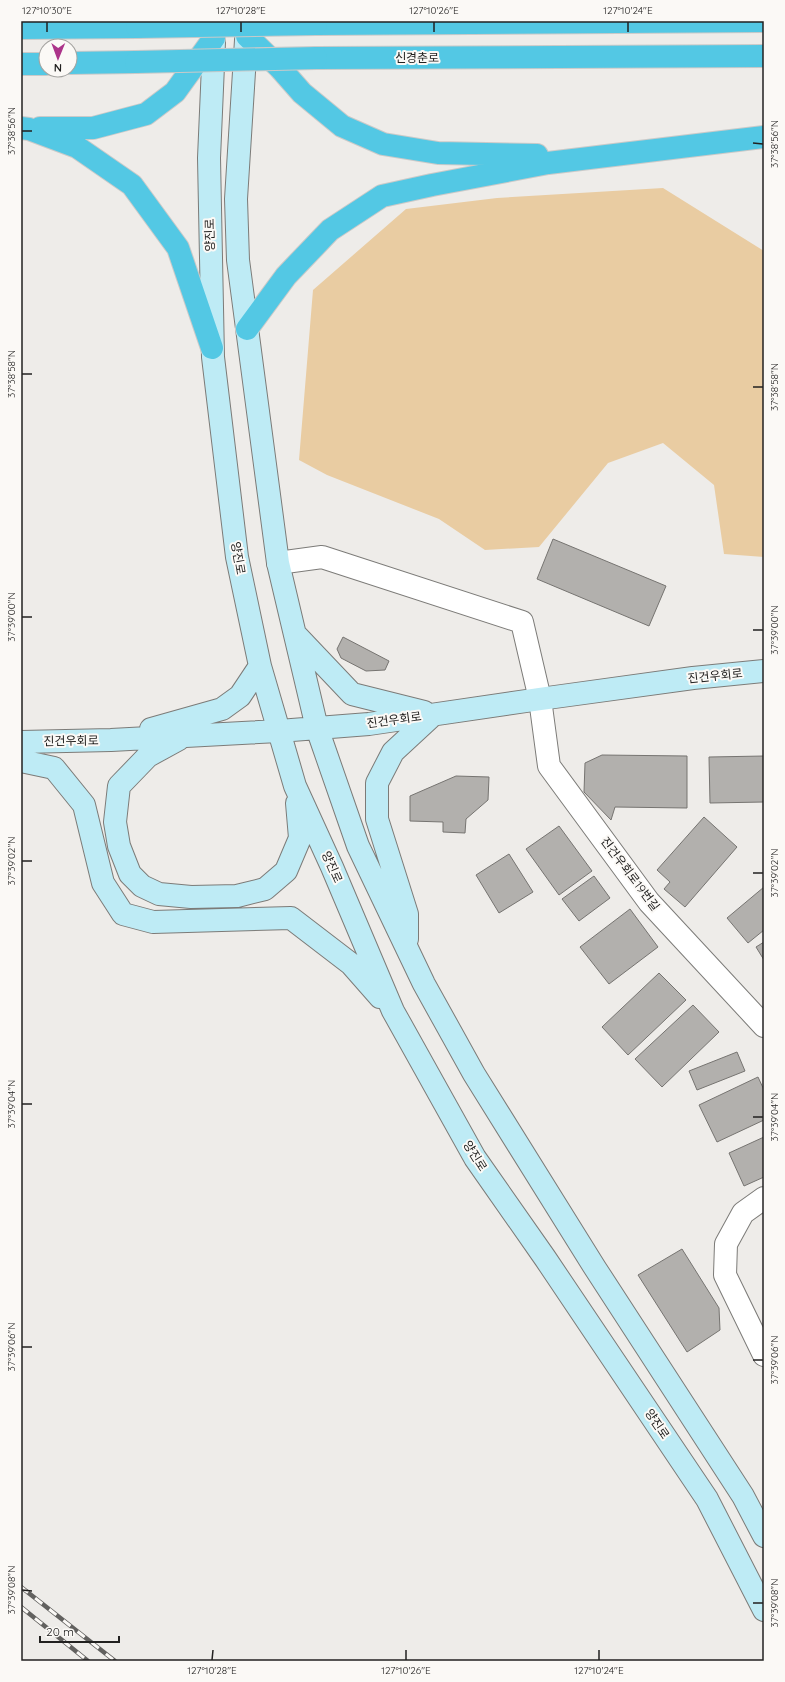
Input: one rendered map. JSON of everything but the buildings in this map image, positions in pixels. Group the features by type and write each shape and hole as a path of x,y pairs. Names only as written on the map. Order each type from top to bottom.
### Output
{"highway":[{"path":"196,21 214,29 247,29 262,21"},
{"path":"21,28 316,24 764,21"},
{"path":"25,128 93,128 146,114 175,92 214,29"},
{"path":"247,29 302,93 342,126 384,144 438,153 524,155 629,153"},
{"name":"신경춘로","path":"78,63 316,58 764,56"},
{"path":"21,64 38,64"},
{"path":"25,128 77,147 132,185 178,248 212,348"},
{"path":"247,330 286,276 330,230 382,196 548,163 764,137"}],"main road":[{"name":"양진로","path":"214,29 209,158 212,348 237,557 260,666 295,786 393,1011 475,1158 545,1258 707,1499 764,1610"},
{"path":"247,29 236,199 238,260 278,563 317,728 358,846 424,984 474,1074 595,1268 743,1496 764,1536"},
{"path":"295,634 352,694 433,715"},
{"path":"111,740 222,709 240,696 260,666"},
{"name":"진건우회로","path":"21,742 111,740 279,731 369,724 540,698 693,678 764,671"},
{"path":"408,950 407,914 377,819 377,783 393,752 433,715"},
{"path":"186,736 148,756 120,786 115,822 119,846 130,874 142,886 159,894 191,897 237,896 265,889 286,871 300,838 295,786"},
{"path":"21,761 54,768 84,805 103,883 123,914 153,922 291,918 351,964 393,1011"}],"street":[{"name":"진건우회로19번길","path":"278,563 322,557 522,622 540,698 549,766 649,902 764,1026"},
{"path":"764,1198 743,1213 726,1244 725,1275 764,1356"}],"shaded area":[{"path":"663,188 764,251 764,557 724,554 714,485 663,443 608,463 539,547 485,550 439,519 327,475 299,460 313,290 406,209 497,198"}],"railway":[{"path":"21,1587 115,1661"},
{"path":"21,1607 88,1661"}]}
